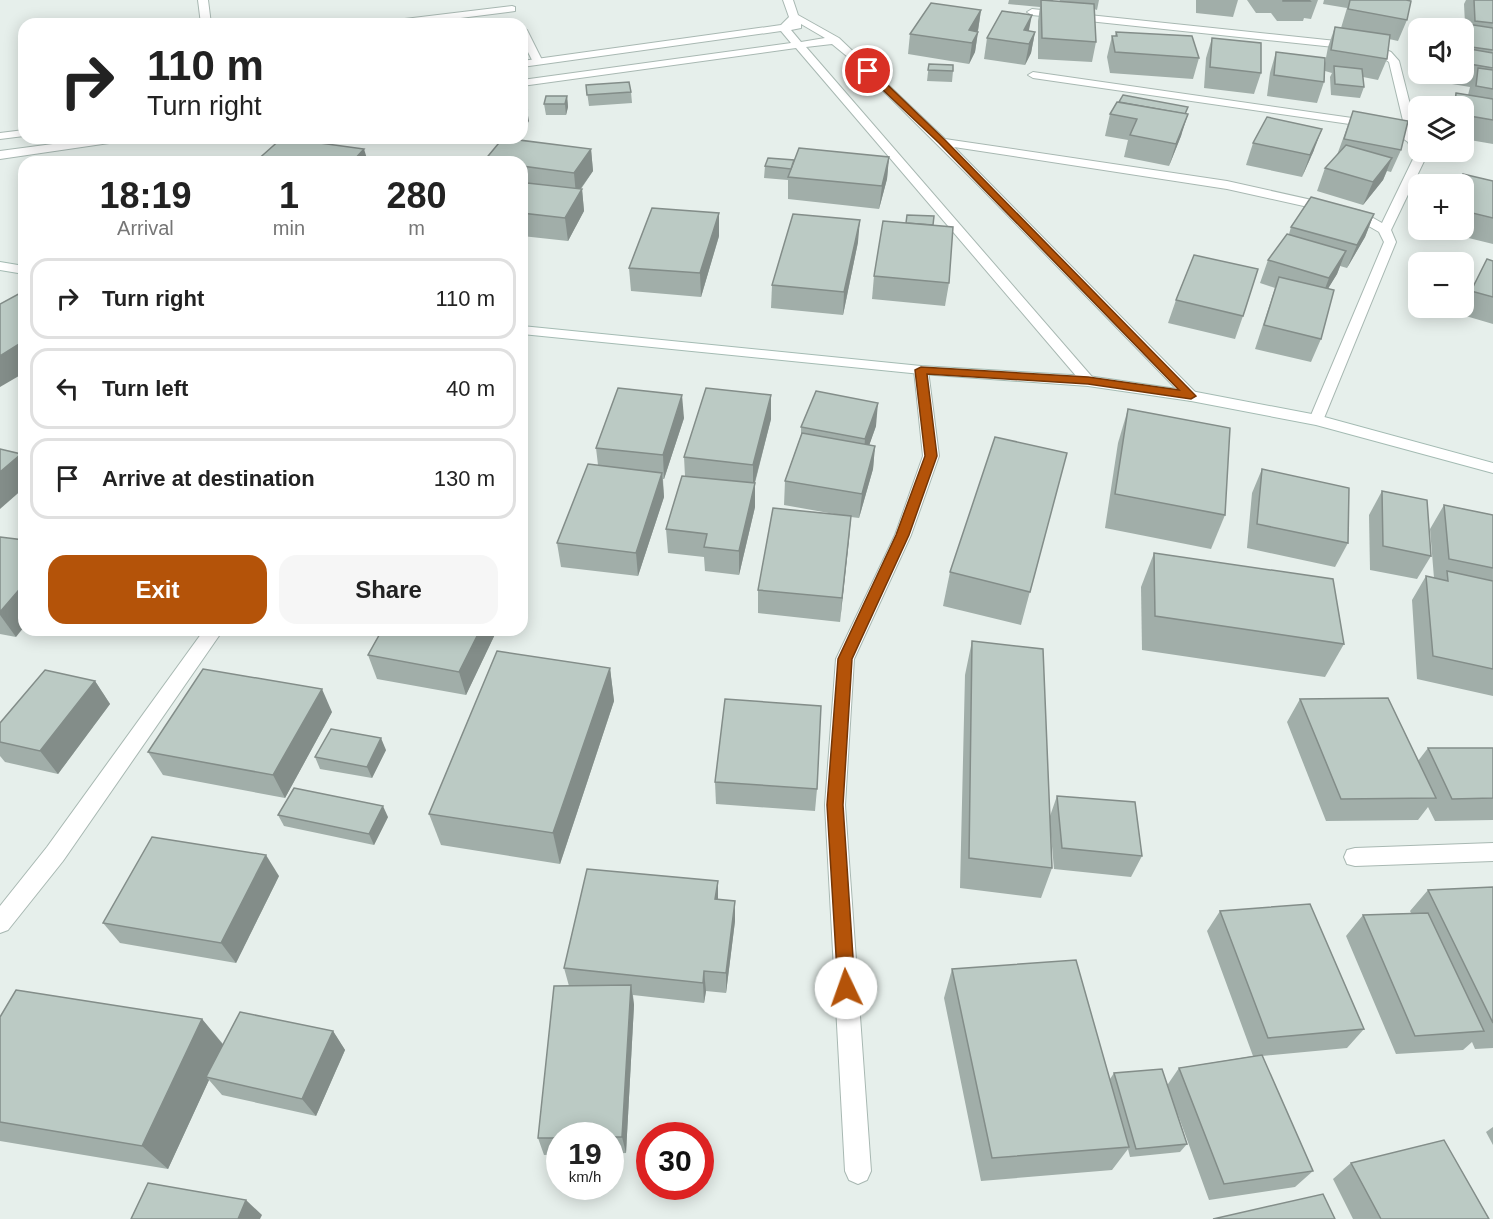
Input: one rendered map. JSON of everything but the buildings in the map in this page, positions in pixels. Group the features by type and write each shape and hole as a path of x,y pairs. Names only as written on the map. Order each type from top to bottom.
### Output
{"street":[{"path":"203,0 205,18"},
{"path":"788,0 794,17 836,40 942,142 1191,396"},
{"path":"425,18 510,4 516,18"},
{"path":"1032,12 1374,48 1387,54 1394,61 1408,119"},
{"path":"784,28 794,17"},
{"path":"528,63 810,24"},
{"path":"784,28 1088,381"},
{"path":"528,82 836,40"},
{"path":"528,42 538,62"},
{"path":"1033,75 1394,127 1408,137"},
{"path":"0,136 18,134"},
{"path":"942,142 1227,185 1357,214 1385,230 1390,242 1317,420"},
{"path":"0,155 80,144"},
{"path":"1385,230 1418,162"},
{"path":"0,266 18,269"},
{"path":"528,331 921,370 1088,381 1191,396 1317,420 1493,468"},
{"path":"858,1171 835,805 845,659 903,535 931,456 921,370"},
{"path":"0,922 56,854 210,636"},
{"path":"1355,857 1493,852"}],"route":[{"path":"846,988 835,805 845,659 903,535 931,456 921,370 1088,381 1191,396 942,142 868,71"}]}
